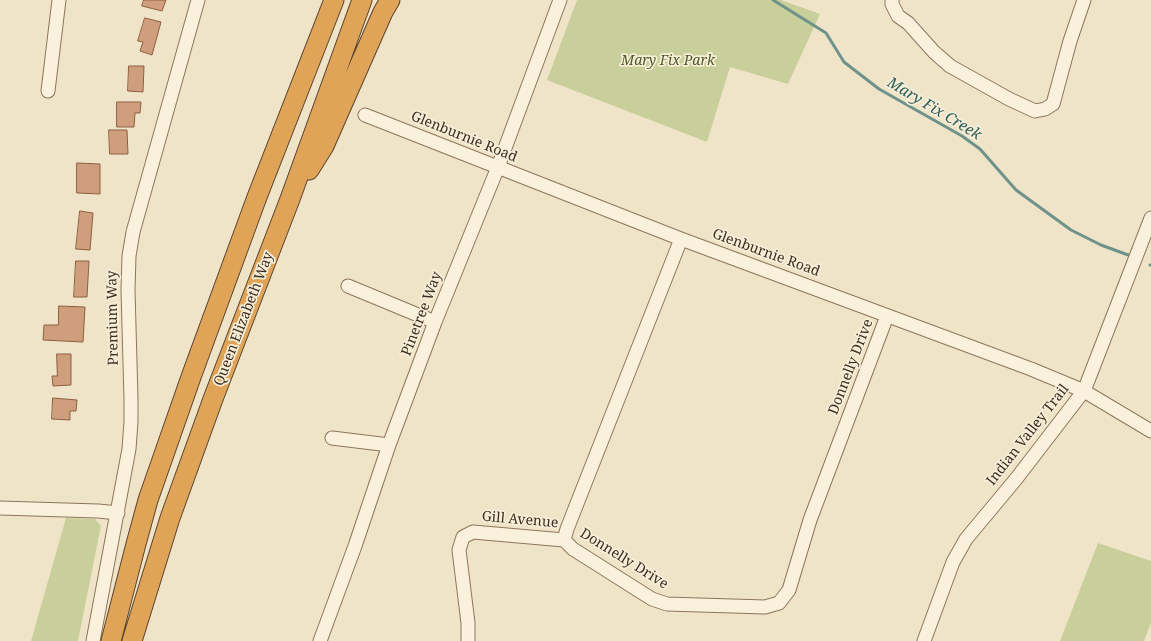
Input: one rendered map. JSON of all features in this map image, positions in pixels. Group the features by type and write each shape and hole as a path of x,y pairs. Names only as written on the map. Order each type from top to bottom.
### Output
{"highway":[{"name":"Queen Elizabeth Way","path":"132,641 170,518 213,399 290,200 362,0"},
{"path":"290,200 324,146 383,12 390,0"},
{"name":"Queen Elizabeth Way","path":"111,641 148,500 254,205 332,4"}],"street":[{"path":"48,91 59,0"},
{"name":"Premium Way","path":"93,641 129,448 131,422 128,290 129,256 133,232 198,0"},
{"name":"Pinetree Way","path":"320,641 355,546 389,445 435,322 498,167 560,0"},
{"path":"892,0 892,4 898,16 908,23 934,52 950,66 1008,99 1035,111 1045,109 1054,104 1070,41 1084,0"},
{"name":"Glenburnie Road","path":"366,115 681,239 1084,390 1151,431"},
{"name":"Indian Valley Trail","path":"924,641 954,562 966,538 1016,480 1084,390 1151,218"},
{"name":"Donnelly Drive","path":"681,239 564,540 573,549 645,594 668,604 765,607 779,603 789,590 810,520 888,316"},
{"path":"348,286 435,322"},
{"path":"332,438 389,445"},
{"path":"0,508 118,513"},
{"name":"Gill Avenue","path":"468,641 468,623 459,550 463,537 473,532 564,540"}],"green space":[{"name":"Mary Fix Park","path":"577,0 781,0 820,14 788,84 730,67 707,142 547,80"},
{"path":"66,518 95,519 101,526 78,641 31,641"},
{"path":"1098,543 1151,561 1151,623 1144,641 1060,641"}],"building":[{"path":"144,0 166,0 162,11 142,6"},
{"path":"145,18 161,22 152,55 140,51 143,42 138,41"},
{"path":"129,66 144,66 143,92 128,91"},
{"path":"117,102 141,102 140,113 135,113 134,127 117,127"},
{"path":"109,130 127,130 128,154 110,154"},
{"path":"77,163 100,164 100,194 77,193"},
{"path":"80,211 93,213 90,250 76,249"},
{"path":"76,261 89,261 87,297 74,297"},
{"path":"59,306 85,307 83,342 43,340 44,325 58,325"},
{"path":"57,354 71,354 71,385 53,386 52,376 57,376"},
{"path":"53,398 77,400 76,411 70,411 70,420 52,419"}],"waterway":[{"name":"Mary Fix Creek","path":"773,0 826,33 844,62 879,89 962,136 980,149 1016,190 1071,230 1101,245 1131,256"}]}
